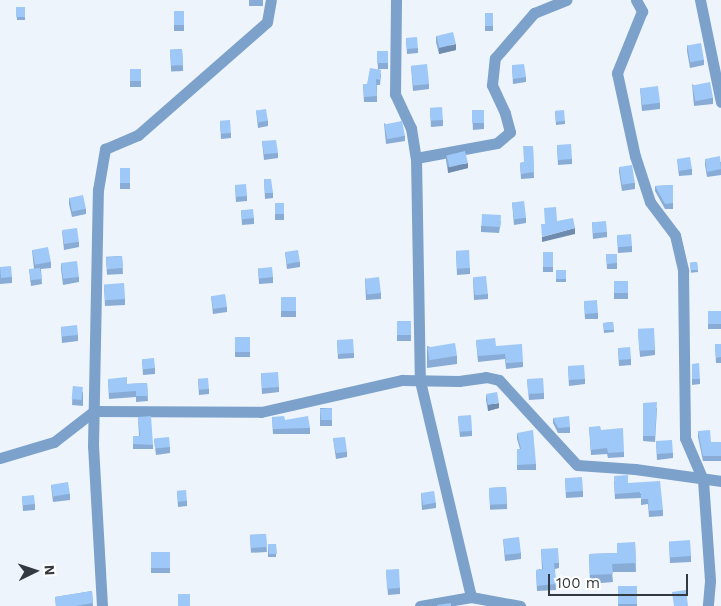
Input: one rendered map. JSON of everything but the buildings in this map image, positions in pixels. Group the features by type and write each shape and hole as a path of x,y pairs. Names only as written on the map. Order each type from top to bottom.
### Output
{"street":[{"path":"102,606 95,528 94,411 98,199 105,148 138,135 267,22 271,0"},
{"path":"396,0 395,94 410,128 416,158 420,381 471,597"},
{"path":"416,158 497,144 510,132 506,114 492,85 495,58 534,13 566,0"},
{"path":"636,0 642,11 617,74 635,156 650,202 675,235 683,271 685,438 703,480 710,581 708,606"},
{"path":"700,0 721,102"},
{"path":"0,458 54,442 94,411 262,412 402,380 459,381 486,377 500,380 577,465 635,469 721,481"},
{"path":"420,606 471,597 520,606"}]}
